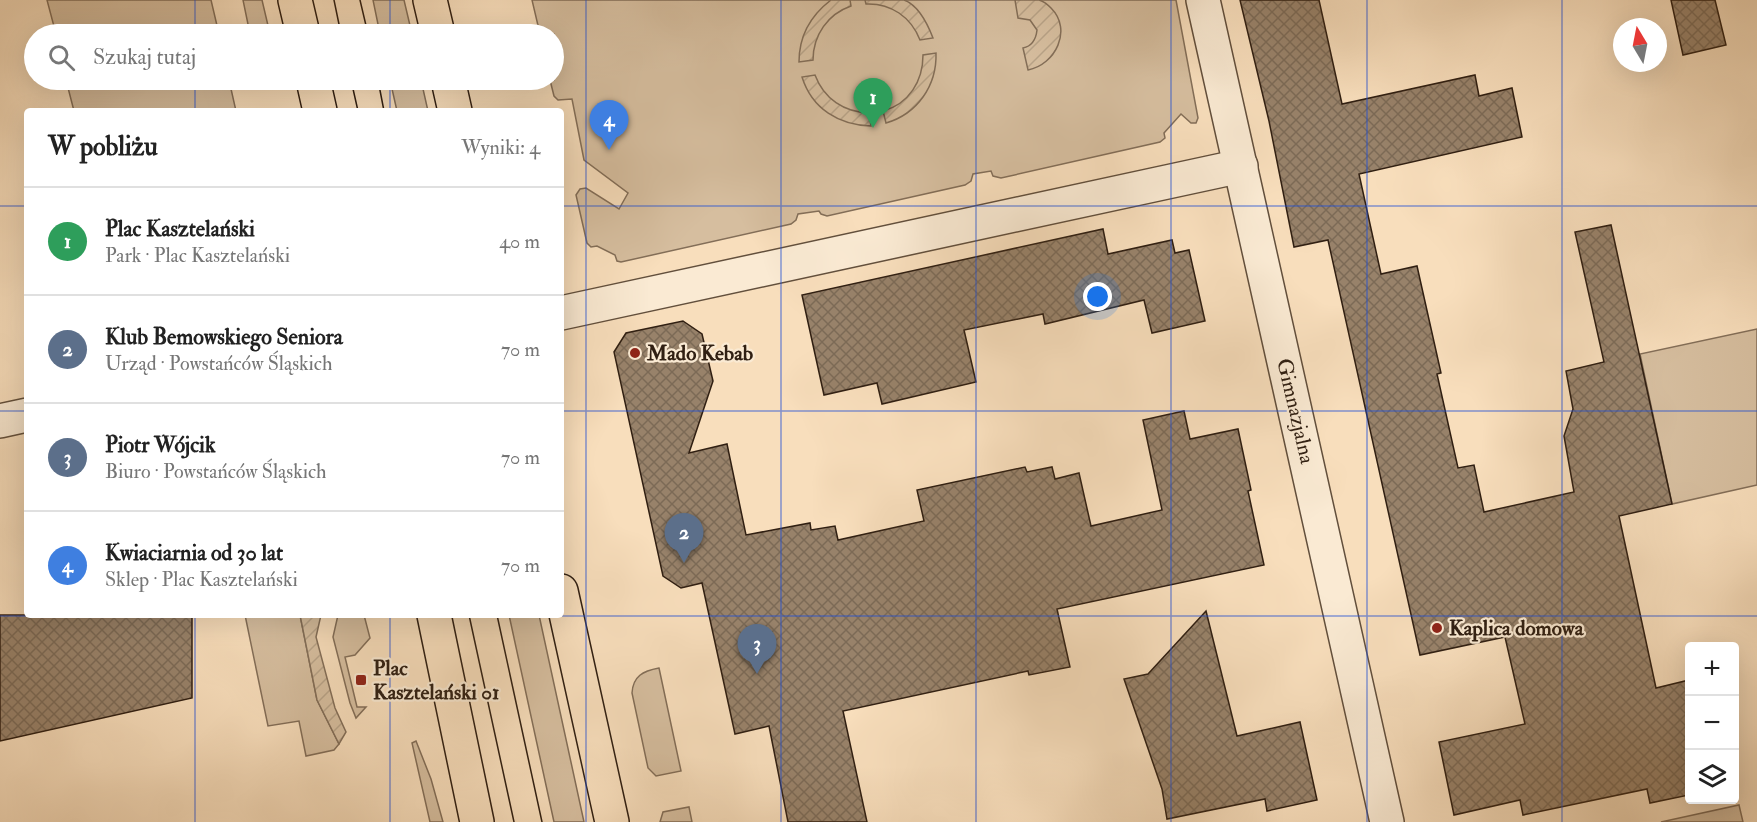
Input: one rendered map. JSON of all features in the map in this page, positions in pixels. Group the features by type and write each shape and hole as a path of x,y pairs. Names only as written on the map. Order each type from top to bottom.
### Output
{"main road":[{"path":"295,0 301,24"},
{"path":"430,0 436,24"},
{"path":"315,90 319,108"},
{"path":"450,90 454,108"},
{"path":"564,605 612,822"},
{"path":"435,618 477,822"}],"street":[{"name":"Gimnazjalna","path":"1203,0 1388,822"},
{"path":"564,312 1241,166"},
{"path":"0,421 24,416"}],"shaded area":[{"path":"47,0 211,0 217,24 53,24"},
{"path":"243,0 262,0 268,24 248,24"},
{"path":"373,0 404,0 410,24 378,24"},
{"path":"532,0 1176,0 1198,118 1196,123 1191,123 1181,114 1164,133 1165,138 1160,142 1001,178 993,176 991,171 973,174 971,181 965,185 827,216 819,211 798,214 796,220 791,224 621,262 617,261 615,255 597,246 591,247 587,243 576,195 580,189 586,188 619,209 628,193 584,160 572,99 558,100 552,90 564,90 564,24 538,24"},
{"path":"831,0 850,0 851,6 835,14 823,27 816,42 813,60 799,62 801,44 807,27 817,13"},
{"path":"865,0 904,0 914,6 922,16 933,38 920,40 906,18 884,6 866,4"},
{"path":"1015,0 1044,2 1057,17 1060,26 1061,36 1053,54 1038,67 1028,70 1023,48 1033,42 1037,30 1030,20 1018,18"},
{"path":"936,53 933,77 923,97 907,113 886,123 883,111 900,103 913,90 920,74 923,55"},
{"path":"815,75 824,91 836,103 851,110 869,113 871,126 848,122 828,113 820,106 812,98 802,77"},
{"path":"69,90 231,90 235,108 73,108"},
{"path":"392,90 423,90 427,108 396,108"},
{"path":"1757,329 1757,485 1672,504 1640,354"},
{"path":"246,618 301,618 317,700 339,744 334,750 306,756 299,721 268,726"},
{"path":"301,618 320,618 316,637 335,708 346,732 339,744 317,700"},
{"path":"337,618 365,618 370,638 355,655 345,657 357,707 366,707 356,718 350,703 333,637"},
{"path":"510,618 540,618 584,822 554,822"},
{"path":"659,668 681,771 656,776 648,768 632,693 634,682 640,675"},
{"path":"416,741 431,779 443,822 430,822 412,743"},
{"path":"1739,805 1743,822 1661,822"},
{"path":"689,807 692,822 660,822 663,812"}],"building":[{"path":"1240,0 1319,0 1342,104 1475,75 1479,96 1512,88 1522,137 1359,174 1381,274 1417,266 1441,373 1437,374 1458,468 1474,465 1484,512 1574,492 1564,436 1573,409 1566,371 1604,362 1575,232 1611,225 1672,504 1619,516 1656,688 1685,681 1685,796 1650,803 1647,789 1523,815 1520,800 1454,815 1439,742 1525,724 1505,637 1420,655 1328,240 1294,247 1269,121"},
{"path":"1671,0 1715,0 1726,45 1683,55"},
{"path":"1103,229 1108,254 1172,240 1175,253 1189,250 1205,321 1152,333 1144,300 1045,324 1043,314 964,330 976,382 882,404 877,383 824,395 802,295"},
{"path":"683,321 702,334 713,381 689,453 727,444 746,535 810,523 811,530 835,526 838,540 924,521 917,490 1025,467 1027,472 1052,467 1055,479 1079,473 1091,526 1162,510 1143,420 1184,411 1190,439 1238,429 1251,490 1248,491 1264,565 1057,609 1070,667 1029,675 1028,671 843,711 867,822 788,822 769,726 735,734 702,583 681,588 663,576 614,352 626,333"},
{"path":"1206,611 1237,736 1300,722 1317,800 1267,811 1265,799 1167,819 1162,789 1124,679 1148,674"},
{"path":"0,615 24,615 24,618 192,618 192,698 0,741"}],"tram line":[{"path":"334,0 339,24"},
{"path":"360,0 366,24"},
{"path":"353,90 357,108"},
{"path":"380,90 383,108"},
{"path":"470,618 514,822"},
{"path":"498,618 542,822"}],"place":[{"name":"Plac Kasztelański","path":"873,128"},
{"name":"Kwiaciarnia od 30 lat","path":"609,150"},
{"name":"Mado Kebab","path":"635,353"},
{"name":"Klub Bemowskiego Seniora","path":"684,563"},
{"name":"Kaplica domowa","path":"1437,628"},
{"name":"Piotr Wójcik","path":"757,674"},
{"name":"Plac Kasztelański 01","path":"361,680"}]}
